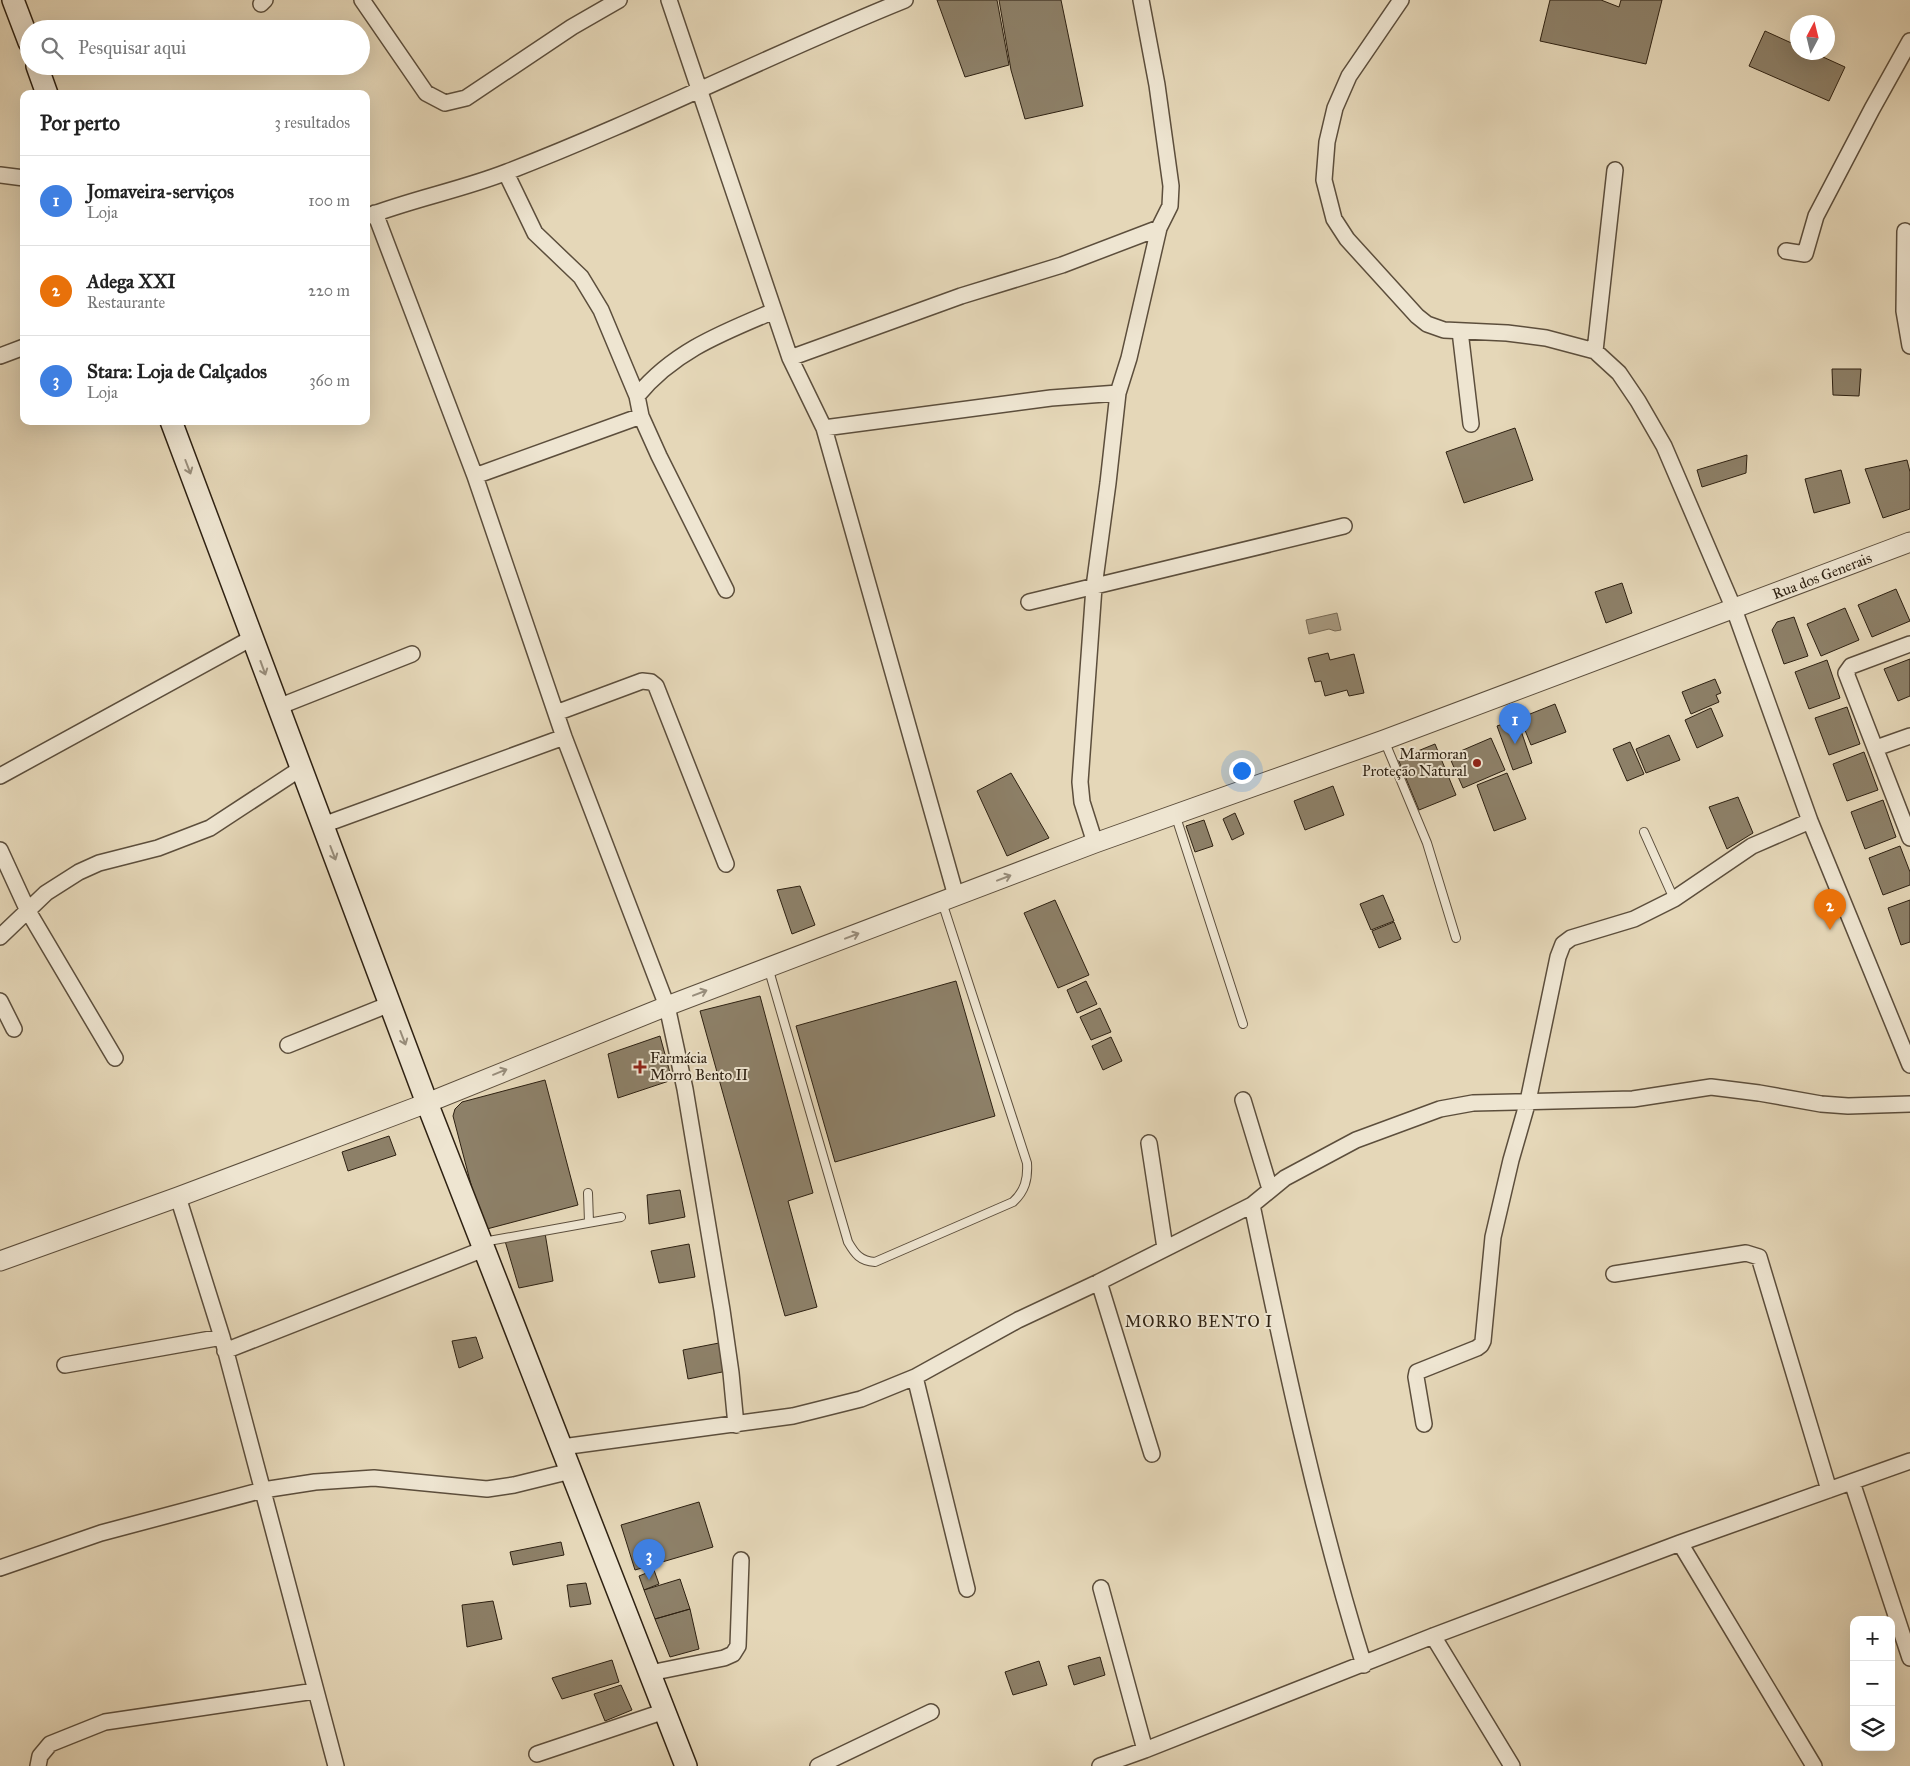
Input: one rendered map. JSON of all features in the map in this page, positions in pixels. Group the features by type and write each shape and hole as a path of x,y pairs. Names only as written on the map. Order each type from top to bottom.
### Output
{"main road":[{"path":"13,0 21,20"},
{"path":"40,75 46,90"},
{"path":"172,425 300,769 323,825 427,1103 686,1766"}],"street":[{"path":"362,0 426,92 445,103 466,98 572,27 619,0"},
{"path":"669,0 790,358 824,428 949,899"},
{"path":"736,1425 722,1310 685,1089 667,1006 564,737 475,476 370,215 506,173 699,91 905,0"},
{"path":"1095,843 1082,802 1080,782 1094,587 1118,393 1129,358 1159,228 1170,206 1171,186 1157,85 1141,0"},
{"path":"1400,0 1349,76 1335,108 1327,142 1324,180 1334,219 1347,239 1427,324 1444,330 1507,333 1546,338 1594,351 1619,374 1638,401 1664,446 1734,610 1810,821 1910,1065"},
{"path":"1786,251 1805,254 1816,216 1910,41"},
{"path":"1594,351 1615,170"},
{"path":"506,173 535,233 581,277 601,310 637,396 641,416 726,590"},
{"path":"0,175 20,178"},
{"path":"790,358 961,296 1062,265 1159,228"},
{"path":"1905,231 1904,311 1910,346"},
{"path":"637,396 659,372 690,349 708,339 774,311"},
{"path":"1460,331 1471,424"},
{"path":"0,356 20,348"},
{"path":"824,428 1052,398 1118,393"},
{"path":"475,476 641,416"},
{"path":"1030,602 1344,526"},
{"name":"Rua dos Generais","path":"0,1262 427,1103 667,1006 1095,843 1384,740 1734,610 1910,542"},
{"path":"0,776 252,638"},
{"path":"1910,644 1851,666 1847,669 1846,677 1876,748 1910,838"},
{"path":"278,707 412,654"},
{"path":"556,713 642,681 651,682 656,686 726,864"},
{"path":"1876,748 1910,736"},
{"path":"323,825 564,737"},
{"path":"0,937 46,893 60,883 99,863 158,848 210,828 300,769"},
{"path":"1424,1424 1416,1377 1417,1372 1477,1348 1483,1341 1493,1237 1511,1160 1528,1101 1558,956 1563,944 1571,938 1634,919 1674,899 1752,846 1810,821"},
{"path":"0,850 28,911 115,1058"},
{"path":"0,1000 14,1029"},
{"path":"288,1045 390,1004"},
{"path":"562,1447 793,1416 861,1399 914,1377 1018,1320 1099,1282 1252,1205 1270,1189 1310,1164 1356,1140 1440,1109 1473,1103 1633,1098 1711,1087 1821,1104 1848,1106 1910,1104"},
{"path":"1243,1100 1270,1189"},
{"path":"1149,1143 1165,1248"},
{"path":"178,1197 224,1344 315,1690 332,1764"},
{"path":"1252,1205 1277,1329 1309,1462 1340,1587 1364,1664"},
{"path":"65,1365 224,1344 483,1246"},
{"path":"1614,1274 1746,1253 1759,1257 1829,1490"},
{"path":"1099,1282 1152,1454"},
{"path":"914,1377 968,1589"},
{"path":"1100,1766 1433,1636 1680,1543 1910,1461"},
{"path":"0,1568 100,1533 263,1490 315,1482 374,1478 487,1489 514,1485 571,1471"},
{"path":"1852,1482 1910,1658"},
{"path":"1680,1543 1814,1766"},
{"path":"650,1673 724,1658 733,1654 738,1646 741,1560"},
{"path":"1101,1588 1145,1750"},
{"path":"1433,1636 1512,1766"},
{"path":"38,1766 40,1756 50,1744 105,1722 315,1690"},
{"path":"537,1754 665,1711"},
{"path":"818,1766 931,1712"}],"lane":[{"path":"1384,740 1427,843 1456,938"},
{"path":"1175,814 1243,1024"},
{"path":"1644,832 1674,899"},
{"path":"768,967 848,1242 854,1253 861,1259 875,1262 1013,1202 1020,1196 1028,1175 1027,1163 949,899"},
{"path":"588,1193 589,1222"},
{"path":"483,1246 589,1222 622,1217"}],"shaded area":[{"path":"1337,613 1341,630 1329,629 1309,634 1306,620"}],"building":[{"path":"937,0 997,0 1009,65 965,77"},
{"path":"999,0 1061,0 1083,106 1025,119 1011,70"},
{"path":"1550,0 1601,0 1619,7 1621,0 1662,0 1646,64 1540,41"},
{"path":"1765,31 1790,42 1790,60 1830,60 1845,67 1829,101 1749,66"},
{"path":"1832,369 1861,369 1859,396 1833,395"},
{"path":"1515,428 1533,480 1464,503 1446,452"},
{"path":"1747,455 1746,473 1702,487 1697,470"},
{"path":"1907,460 1910,472 1910,509 1883,518 1865,469"},
{"path":"1841,470 1850,503 1814,513 1805,479"},
{"path":"1622,583 1632,613 1606,623 1595,592"},
{"path":"1896,589 1910,621 1872,637 1858,605"},
{"path":"1845,608 1859,640 1821,656 1807,624"},
{"path":"1794,617 1808,656 1784,664 1772,630 1777,622"},
{"path":"1328,653 1330,660 1354,654 1364,693 1349,696 1347,690 1325,696 1321,681 1315,682 1308,658"},
{"path":"1910,659 1910,696 1898,701 1884,669"},
{"path":"1827,660 1840,698 1809,709 1795,672"},
{"path":"1715,679 1721,693 1716,695 1719,702 1691,714 1682,692"},
{"path":"1555,704 1566,732 1531,745 1520,718"},
{"path":"1847,707 1860,744 1829,755 1815,718"},
{"path":"1711,708 1723,736 1697,748 1685,720"},
{"path":"1517,719 1532,763 1513,770 1497,726"},
{"path":"1669,735 1680,760 1646,773 1636,749"},
{"name":"Marmoran Proteção Natural","path":"1491,738 1505,770 1463,788 1449,756"},
{"path":"1630,742 1644,774 1627,781 1613,749"},
{"path":"1435,744 1456,795 1419,810 1398,759"},
{"path":"1864,752 1878,790 1847,801 1833,764"},
{"path":"1011,773 1049,838 1007,856 977,791"},
{"path":"1507,773 1526,819 1494,831 1477,785"},
{"path":"1333,786 1344,815 1305,830 1294,801"},
{"path":"1738,797 1753,833 1727,849 1709,807"},
{"path":"1883,800 1896,837 1865,849 1851,812"},
{"path":"1235,813 1244,834 1232,840 1223,819"},
{"path":"1204,820 1213,846 1195,852 1186,826"},
{"path":"1900,846 1910,872 1910,885 1883,895 1869,858"},
{"path":"800,886 815,925 792,934 777,890"},
{"path":"1383,895 1394,921 1371,930 1360,904"},
{"path":"1055,900 1089,975 1058,988 1024,913"},
{"path":"1910,900 1910,942 1901,945 1888,908"},
{"path":"1394,922 1401,939 1379,948 1372,931"},
{"path":"956,981 995,1116 835,1162 796,1026"},
{"path":"1086,981 1097,1004 1077,1013 1067,990"},
{"path":"760,996 813,1193 788,1201 817,1307 785,1316 700,1011"},
{"path":"1100,1008 1111,1032 1091,1040 1080,1017"},
{"name":"Farmácia Morro Bento II","path":"660,1036 672,1080 618,1098 608,1054"},
{"path":"1111,1037 1122,1061 1103,1070 1092,1046"},
{"path":"545,1080 578,1205 483,1230 453,1116 455,1109 462,1102"},
{"path":"389,1136 396,1155 348,1171 342,1152"},
{"path":"680,1190 685,1217 649,1224 647,1195"},
{"path":"545,1233 553,1281 519,1288 505,1241"},
{"path":"689,1244 695,1277 659,1283 651,1251"},
{"path":"476,1337 483,1358 459,1368 452,1341"},
{"path":"719,1343 727,1371 688,1379 683,1350"},
{"path":"699,1502 713,1547 635,1570 621,1525"},
{"path":"561,1542 564,1555 513,1565 510,1552"},
{"path":"654,1570 659,1584 644,1590 639,1576"},
{"path":"680,1579 690,1609 655,1619 644,1590"},
{"path":"586,1583 591,1604 570,1607 567,1585"},
{"path":"493,1601 502,1639 467,1647 462,1605"},
{"path":"690,1609 699,1649 670,1657 655,1619"},
{"path":"1100,1657 1105,1675 1074,1685 1068,1666"},
{"path":"612,1660 619,1682 562,1699 552,1678"},
{"path":"1039,1661 1047,1685 1013,1695 1005,1672"},
{"path":"621,1685 632,1710 605,1721 594,1694"}],"place":[{"name":"Jomaveira-serviços","path":"1515,744"},
{"name":"Marmoran Proteção Natural","path":"1477,763"},
{"name":"Adega XXI","path":"1830,930"},
{"name":"Farmácia Morro Bento II","path":"640,1067"},
{"name":"Stara: Loja de Calçados","path":"649,1580"}],"district":[{"name":"MORRO BENTO I","path":"1199,1321"}]}
